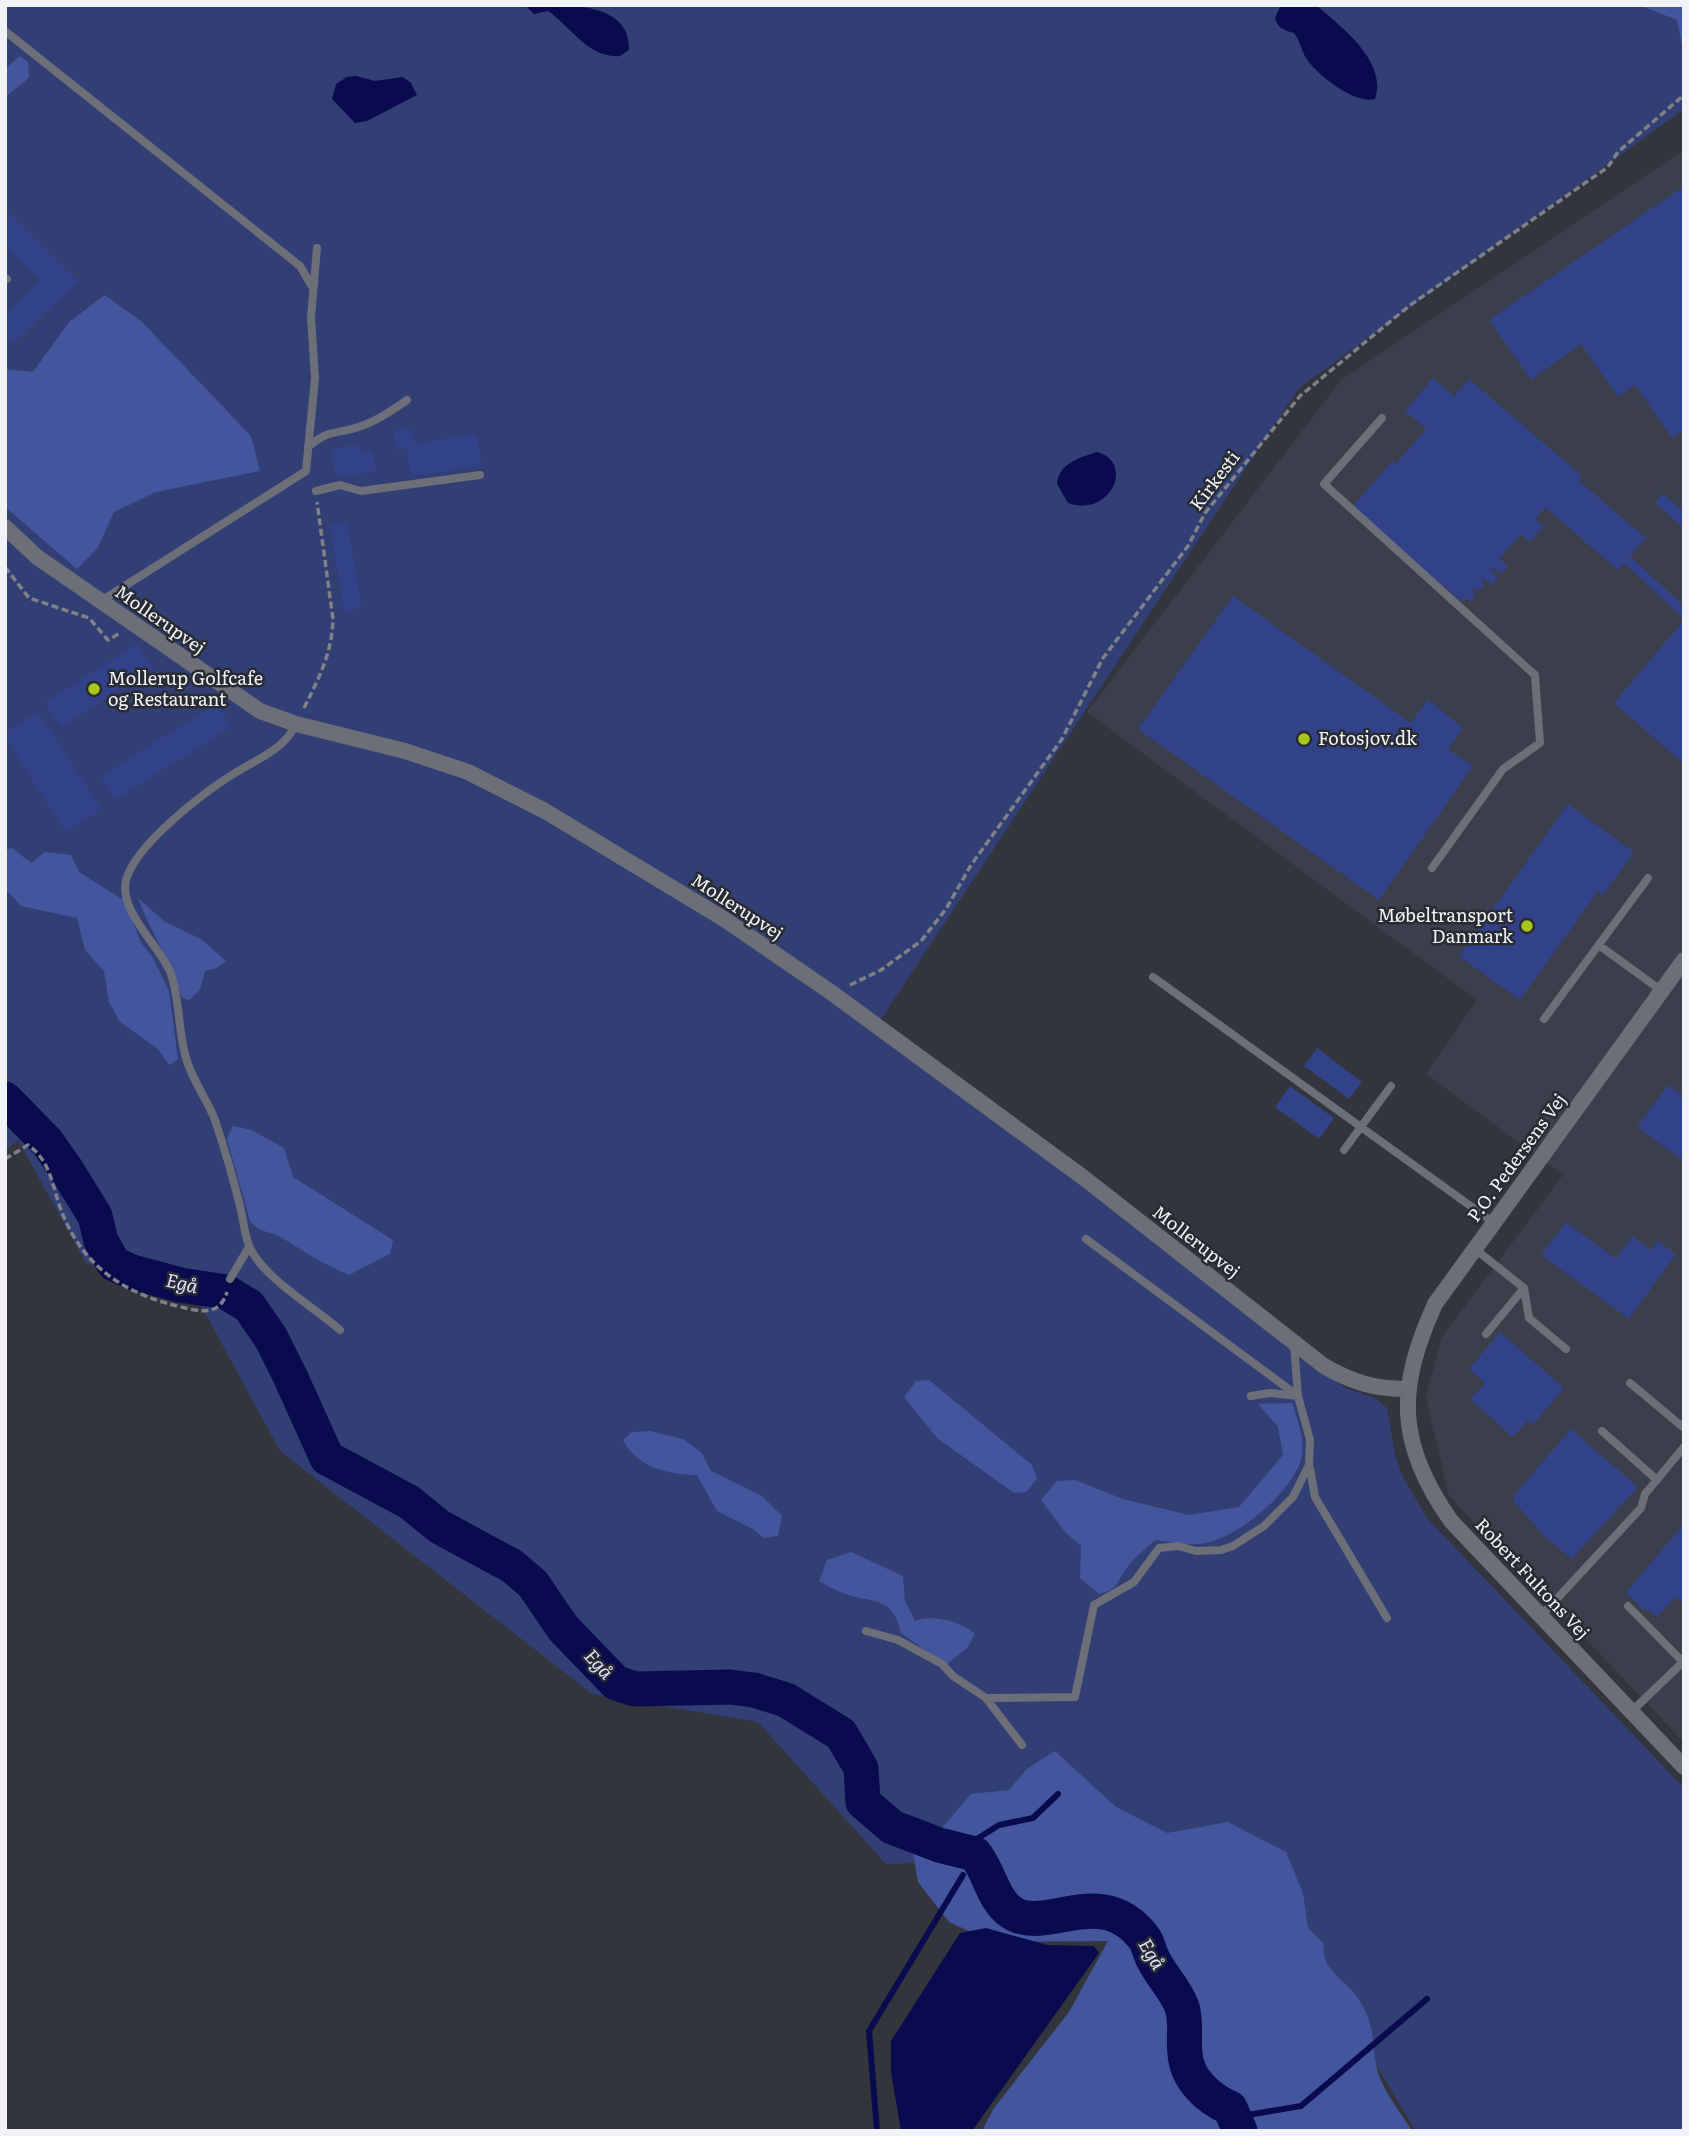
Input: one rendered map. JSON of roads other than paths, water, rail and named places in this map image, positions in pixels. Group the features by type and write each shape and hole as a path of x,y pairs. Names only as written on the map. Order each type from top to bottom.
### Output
{"street":[{"name":"Mollerupvej","path":"5,527 37,557 260,711 296,724 405,751 468,772 545,811 724,919 832,993 1084,1178 1324,1366 1361,1385 1380,1389 1406,1389"},
{"name":"P.O. Pedersens Vej","path":"1406,1389 1416,1346 1435,1304 1684,960"},
{"name":"Robert Fultons Vej","path":"1406,1389 1417,1458 1430,1491 1451,1521 1684,1767"}],"lane":[{"path":"5,31 300,266 313,292"},
{"path":"101,601 306,471 315,378 311,317 317,248"},
{"path":"308,447 320,436 336,430 361,427 407,400"},
{"path":"1382,418 1324,484 1535,675 1541,743 1503,769 1432,868"},
{"path":"316,491 340,485 360,491 480,475"},
{"path":"296,724 286,740 277,747 233,774 175,818 140,857 126,880 132,911 165,960 172,976 186,1057 202,1099 213,1116 236,1189 249,1247 264,1268 340,1330"},
{"path":"1544,1019 1648,878"},
{"path":"1600,946 1662,991"},
{"path":"1153,977 1494,1223"},
{"path":"1343,1150 1391,1086"},
{"path":"1086,1239 1298,1396"},
{"path":"230,1279 249,1247"},
{"path":"1475,1249 1524,1288 1529,1318 1566,1349"},
{"path":"1486,1334 1524,1288"},
{"path":"1294,1343 1298,1396 1310,1440 1310,1465 1315,1497 1387,1618"},
{"path":"1630,1383 1684,1428"},
{"path":"1251,1396 1269,1393 1298,1396"},
{"path":"1602,1432 1657,1479"},
{"path":"1540,1617 1641,1508 1645,1494 1684,1447"},
{"path":"986,1698 1075,1697 1094,1605 1134,1582 1159,1548 1178,1546 1196,1551 1222,1550 1264,1526 1293,1497 1310,1465"},
{"path":"1628,1606 1683,1661 1631,1712"},
{"path":"866,1631 898,1640 925,1653 986,1698 1022,1745"}],"waterway":[{"name":"Egå","path":"5,1099 47,1142 66,1169 95,1216 101,1241 114,1264 132,1272 180,1285 226,1292 249,1306 271,1338 327,1458 409,1502 440,1527 512,1566 533,1584 563,1628 616,1683 635,1689 730,1687 754,1690 786,1700 841,1734 861,1768 863,1802 892,1827 939,1845 975,1854 995,1893 1011,1912 1025,1918 1040,1918 1092,1911 1110,1913 1127,1922 1145,1940 1155,1964 1182,2007 1185,2054 1190,2072 1207,2094 1230,2108 1240,2131"},
{"path":"961,1849 999,1825 1033,1818 1058,1794"},
{"path":"877,2131 869,2031 963,1875"},
{"path":"1236,2117 1301,2106 1427,1999"}],"place":[{"name":"Mollerup Golfcafe og Restaurant","path":"94,689"},
{"name":"Fotosjov.dk","path":"1304,739"},
{"name":"Møbeltransport Danmark","path":"1527,926"}]}
